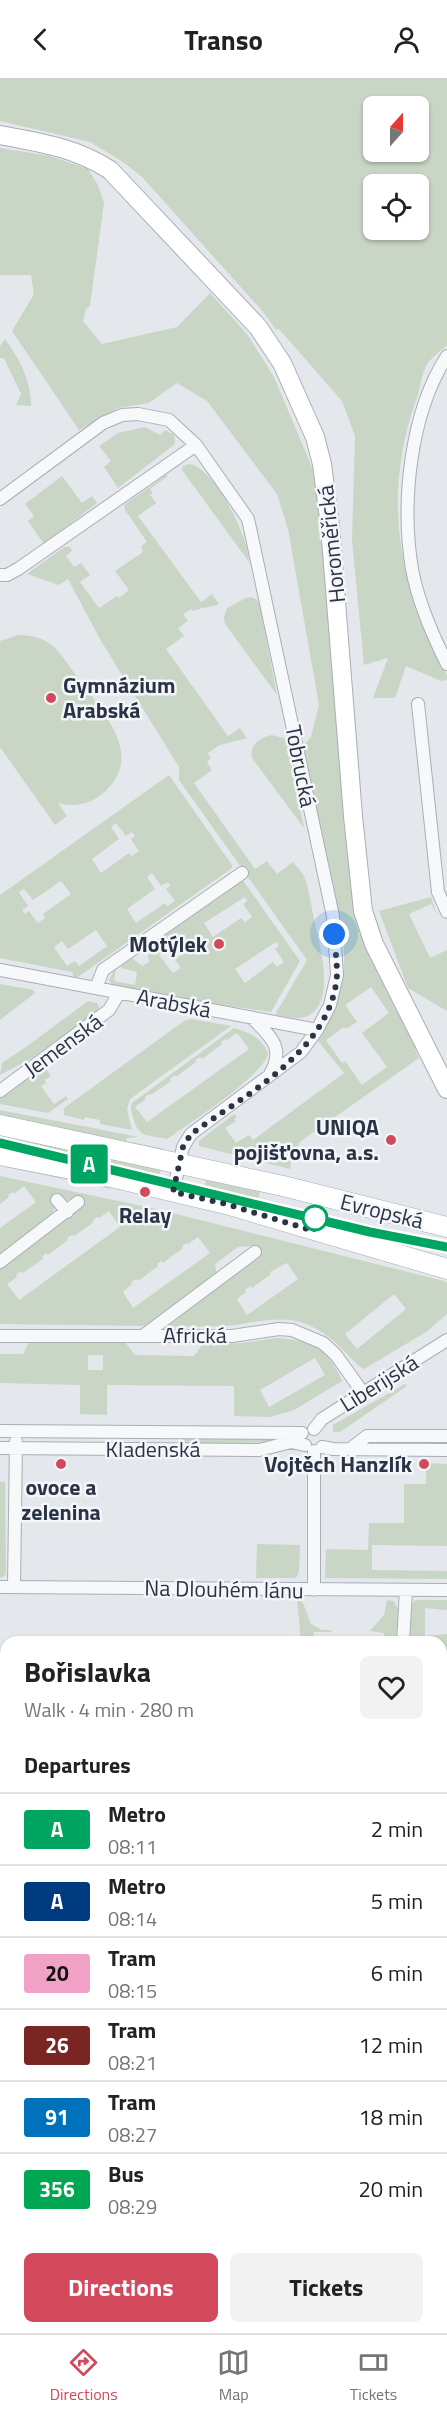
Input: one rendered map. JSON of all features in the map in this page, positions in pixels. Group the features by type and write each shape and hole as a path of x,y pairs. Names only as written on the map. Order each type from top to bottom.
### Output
{"main road":[{"name":"Horoměřická","path":"0,135 61,147 90,157 110,170 258,327 282,363 315,437 322,464 330,526 353,816 363,911 374,944 447,1089"},
{"name":"Evropská","path":"0,1125 283,1186 447,1227"},
{"name":"Evropská","path":"0,1155 107,1176 226,1204 447,1269"}],"street":[{"path":"447,356 435,376 415,437 410,470 409,539 412,570 422,608 447,663"},
{"name":"Tobrucká","path":"0,499 103,423 122,415 138,414 169,420 196,445 248,519 333,916 337,975 330,1005 317,1030 301,1052 267,1079"},
{"path":"0,575 7,575 18,570 196,445"},
{"path":"418,704 438,892 447,912"},
{"name":"Arabská","path":"96,988 103,970 242,873"},
{"name":"Arabská","path":"0,970 317,1030"},
{"name":"Jemenská","path":"0,1091 109,1010 119,993"},
{"path":"173,1192 183,1147 191,1134 267,1079 275,1066 277,1050 269,1035 252,1018"},
{"path":"57,1200 67,1212"},
{"path":"0,1262 78,1202"},
{"path":"144,1335 255,1252"},
{"name":"Africká","path":"0,1335 232,1336 279,1329 292,1330 323,1343 336,1355 363,1392"},
{"name":"Liberijská","path":"311,1441 322,1419 447,1340"},
{"name":"Kladenská","path":"0,1431 311,1441 350,1449 447,1450"},
{"path":"14,1587 16,1431"},
{"path":"350,1449 367,1436 447,1436"},
{"path":"311,1441 314,1590"},
{"name":"Kladenská","path":"0,1448 259,1450 291,1442 311,1441"},
{"name":"Na Dlouhém lánu","path":"0,1587 447,1590"},
{"path":"403,1636 406,1590"}],"green space":[{"path":"0,78 447,78 447,345 429,361 423,373 405,439 399,474 398,508 407,576 417,609 430,642 447,675 447,680 441,681 406,666 395,698 373,698 388,658 364,665 352,540 355,436 342,401 279,329 276,330 264,313 143,178 126,164 90,142 0,121"},
{"path":"0,148 50,156 88,169 98,185 104,203 90,306 86,309 83,321 102,344 177,327 210,293 247,334 274,377 314,472 326,541 354,902 416,1045 415,1050 419,1058 301,1141 292,1153 290,1169 199,1146 199,1141 234,1114 237,1117 234,1119 236,1121 225,1128 236,1143 249,1135 253,1140 344,1073 318,1041 337,1004 344,970 344,947 333,883 302,747 311,737 319,705 288,529 277,494 207,401 177,383 149,403 118,408 79,430 12,331 34,294 31,275 0,275","holes":["371,987 389,1013 362,1033 387,1067 362,1085 345,1061 342,1063 326,1040 344,1027 346,1029 357,1022 345,1005"]},
{"path":"5,339 24,371 31,406 16,405 21,394 4,358 0,358 0,346"},
{"path":"145,427 160,435 165,430 174,435 175,444 118,488 104,467 111,461 99,446 118,433"},
{"path":"189,464 199,468 209,477 229,505 243,537 249,562 182,470 183,466"},
{"path":"166,475 168,476 150,489 153,493 150,495 156,503 138,516 201,602 212,594 219,604 193,611 191,609 183,614 188,621 178,628 184,636 166,649 228,736 240,728 247,738 220,745 208,753 211,758 207,762 212,770 194,783 255,869 267,861 277,874 293,862 303,874 324,971 322,998 317,1009 308,1016 297,1018 276,1015 307,960 179,780 179,767 101,641 68,579 59,585 27,574 64,547 70,547 72,551 66,556 74,567 81,563 90,575 80,582 99,608 117,596 119,598 129,590 115,571 143,552 141,546 147,542 124,505"},
{"path":"62,476 82,503 92,496 97,503 44,544 28,521 34,516 25,504"},
{"path":"252,597 260,606 277,695 225,624 224,617 227,608"},
{"name":"Gymnázium Arabská","path":"18,635 41,639 58,651 110,722 121,751 121,766 115,780 92,801 76,805 58,803 67,816 55,825 0,747 0,641"},
{"path":"272,735 286,739 304,828 252,758 252,749 256,742"},
{"path":"169,775 232,865 232,868 74,978 72,972 0,958 0,895","holes":["116,823 126,836 132,832 135,836 131,839 139,851 132,856 129,853 101,873 92,859 119,839 111,827","152,873 161,886 168,882 170,886 166,889 175,901 167,906 165,903 136,923 127,909 155,889 147,877","61,881 71,894 43,914 45,918 38,923 29,911 25,914 22,910 28,906 19,892 24,889 33,900","96,930 107,946 79,966 75,961 67,966 54,947 62,941 68,949"]},
{"name":"Motýlek","path":"242,879 300,961 271,1012 112,985 109,980 116,967 114,981 135,985 137,972 121,968 123,961 132,958 142,966 149,962 147,951 149,945","holes":["245,897 247,901 243,904 252,917 245,922 241,918 213,937 204,923","177,933 189,949 175,960 181,968 173,973 159,955 166,949 163,943","276,942 279,946 275,949 284,962 277,967 273,962 245,983 235,969"]},
{"path":"431,897 437,915 431,904 409,914 430,958 447,950 447,1011 408,988 379,911"},
{"path":"0,984 33,990 35,993 0,1020"},
{"path":"88,1001 97,1003 99,1007 97,1012 32,1058 0,1075 2,1063"},
{"path":"191,1019 231,1026 130,1099 127,1109 132,1130 100,1124 100,1120 85,1117 84,1120 64,1115 64,1108 184,1021"},
{"path":"234,1028 254,1036 268,1053 264,1062 240,1086 167,1139 149,1136 138,1129 132,1113 132,1103","holes":["237,1033 249,1049 147,1122 135,1107 149,1094 151,1095 171,1081 170,1079 175,1075 176,1077 196,1062 195,1060 200,1057 202,1059 222,1044 221,1042 225,1039"]},
{"path":"41,1062 51,1076 41,1086 54,1104 66,1096 68,1099 48,1113 0,1104 0,1097"},
{"path":"0,1110 139,1137 127,1138 126,1141 165,1149 160,1151 0,1118"},
{"path":"0,1132 162,1166 158,1181 0,1148"},
{"path":"0,1166 30,1167 105,1184 111,1189"},
{"path":"0,1176 156,1209 444,1281 447,1283 447,1314 426,1332 364,1369 322,1332 296,1321 275,1320 223,1326 167,1327 260,1252 255,1246 238,1247 215,1264 217,1274 149,1326 0,1324 0,1266 83,1206 78,1199 67,1200 58,1193 51,1198 55,1205 52,1216 0,1258 0,1228 36,1202 24,1186 14,1194 13,1192 8,1195 9,1197 0,1204","holes":["109,1211 120,1227 19,1300 7,1284 21,1271 23,1273 43,1259 46,1253 48,1255 68,1240 67,1238 74,1236 94,1222 93,1220 97,1217","198,1237 210,1253 133,1308 123,1292 132,1284 131,1282 136,1279 138,1281 158,1266 157,1264 161,1261 163,1263 183,1248 182,1246","287,1263 298,1279 247,1315 237,1299 250,1286 252,1288 271,1274 270,1272","394,1294 406,1309 357,1349 345,1334"]},
{"path":"207,1177 261,1188 256,1207 202,1192"},
{"path":"276,1338 309,1343 324,1352 342,1381 294,1410 270,1417 234,1416 234,1386 107,1385 107,1415 80,1414 80,1385 0,1383 0,1354 23,1354 29,1342 125,1342 135,1355 194,1356 202,1345","holes":["88,1355 103,1355 103,1370 88,1370","315,1358 325,1375 269,1407 260,1390"]},
{"path":"405,1384 407,1386 340,1432 333,1432 333,1425"},
{"path":"182,1435 274,1436 275,1442 182,1444"},
{"path":"426,1463 447,1464 447,1546 372,1545 372,1570 447,1571 447,1579 325,1578 326,1549 368,1550 369,1523 404,1523 404,1484 426,1484"},
{"path":"0,1482 5,1482 6,1574 2,1578 0,1577"},
{"path":"257,1544 300,1545 299,1572 296,1578 256,1578"},
{"path":"297,1599 303,1603 311,1624 332,1632 314,1632 314,1636 300,1636"},
{"path":"387,1600 394,1601 398,1609 396,1636 384,1636 384,1633 370,1631 384,1615"},
{"path":"447,1600 447,1610 425,1608 425,1636 410,1636 414,1601"}],"tram line":[{"path":"0,1142 176,1180 447,1249"}],"metro line":[{"name":"A","path":"0,1143 370,1232 447,1247"}],"place":[{"name":"Gymnázium Arabská","path":"51,698"},
{"name":"Motýlek","path":"219,944"},
{"name":"UNIQA pojišťovna, a.s.","path":"391,1140"},
{"name":"Relay","path":"145,1192"},
{"name":"ovoce a zelenina","path":"61,1464"},
{"name":"Vojtěch Hanzlík","path":"424,1464"}],"route":[{"path":"315,1218 314,1231 226,1204 173,1192 183,1147 191,1134 301,1052 317,1030 330,1005 337,975 334,934"}]}
